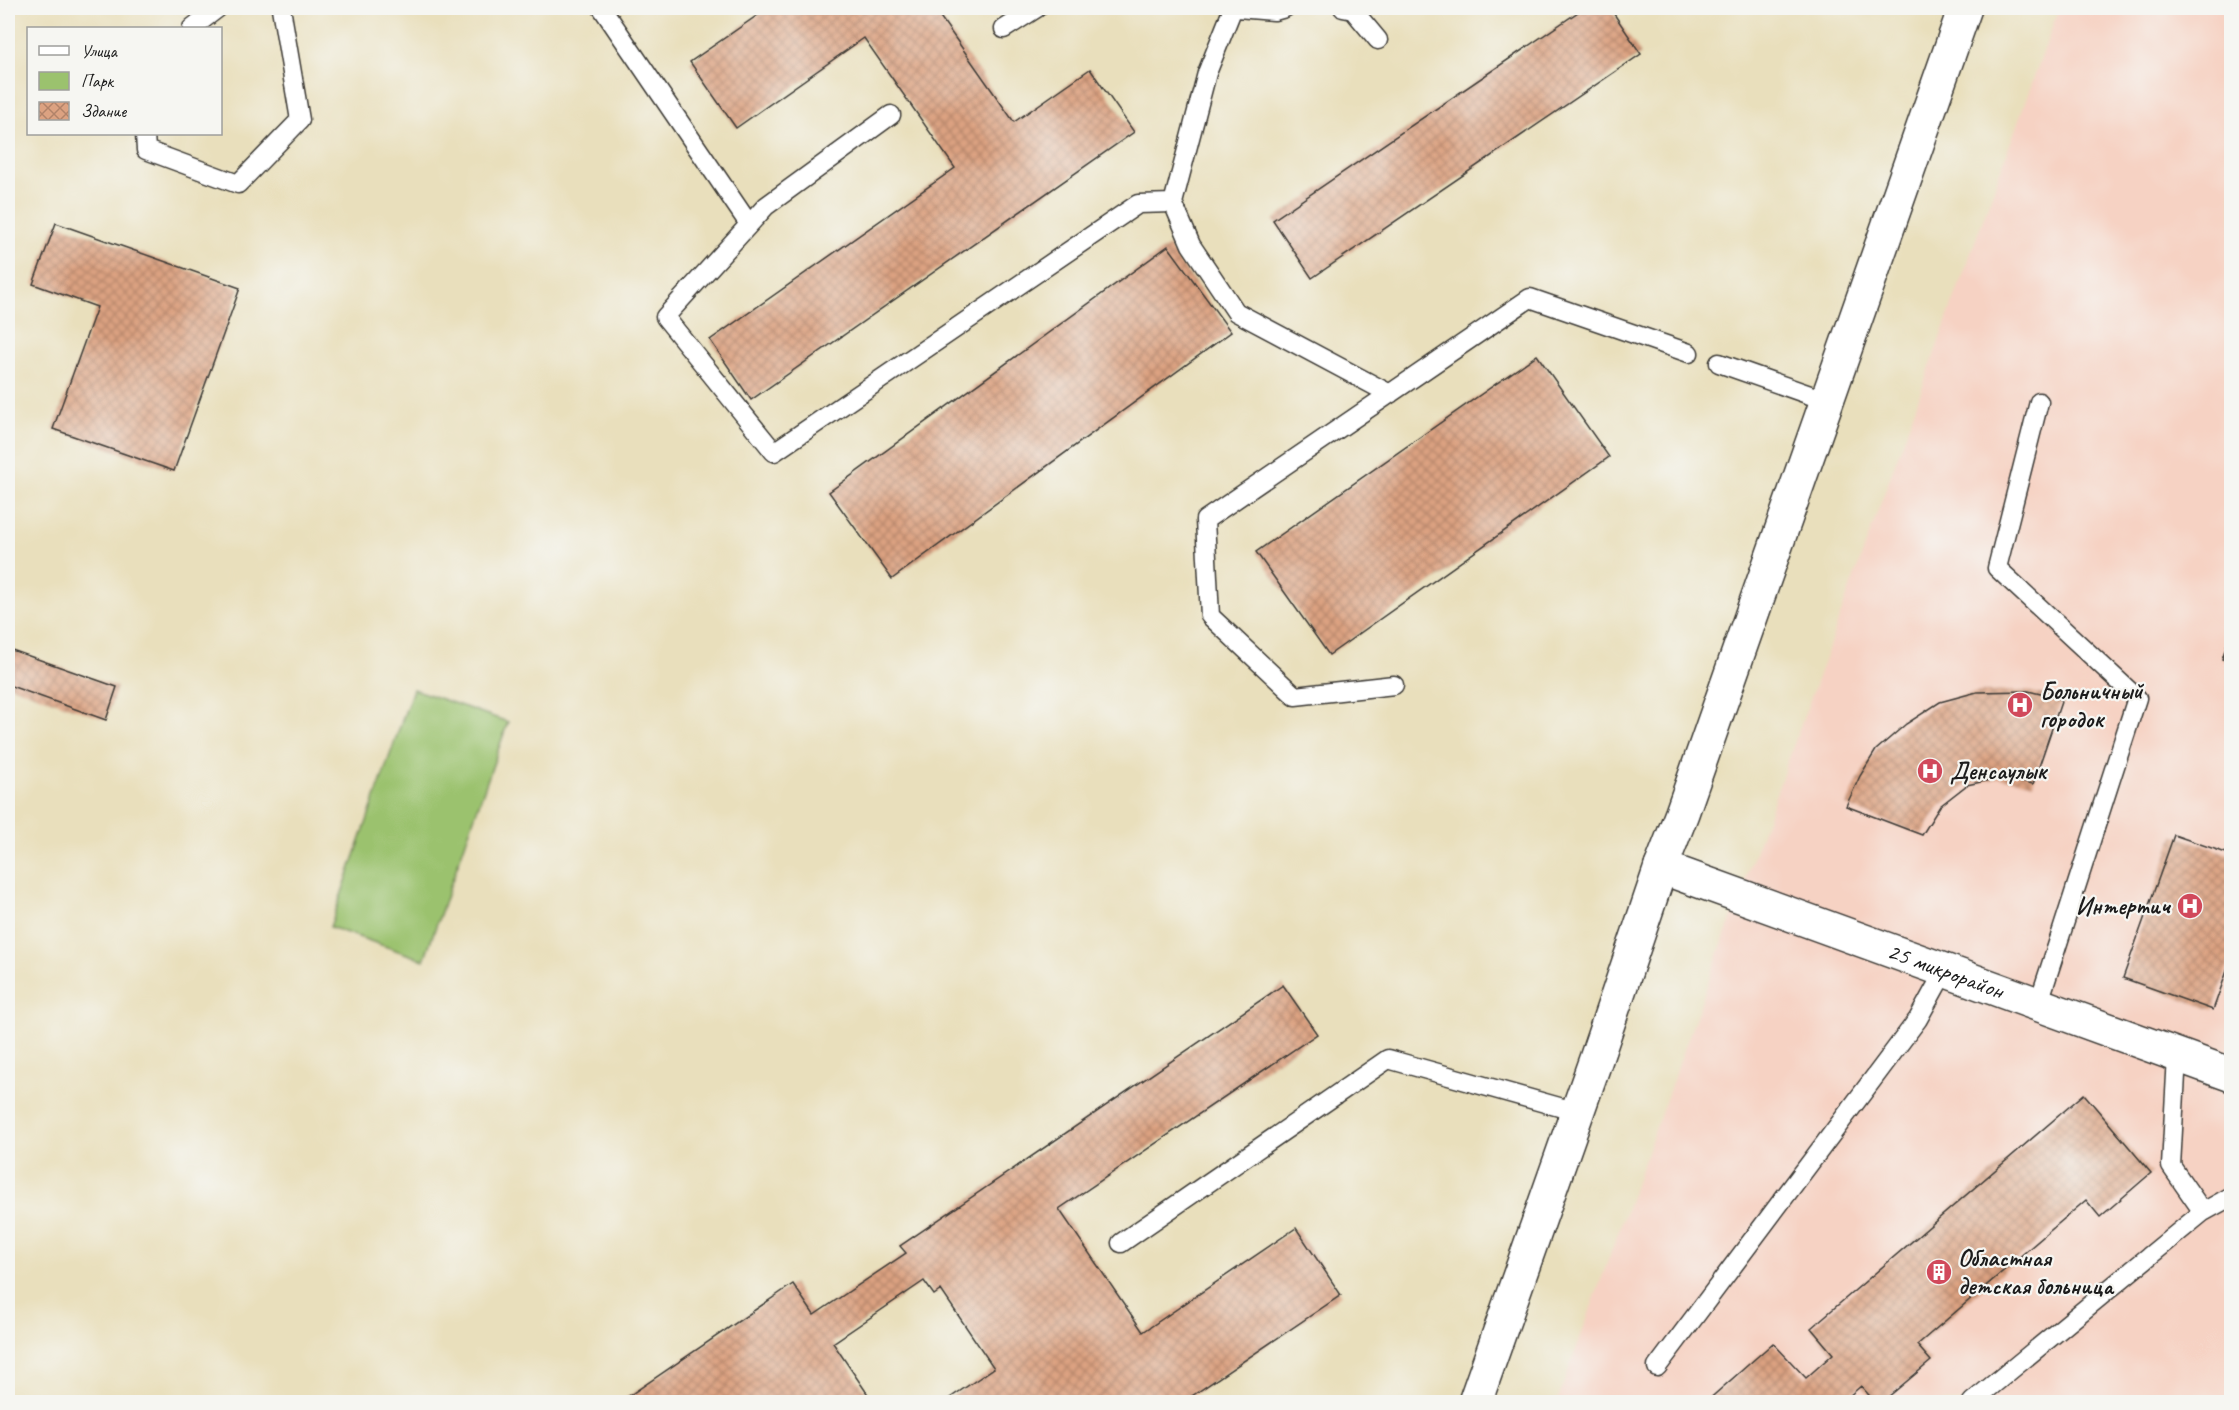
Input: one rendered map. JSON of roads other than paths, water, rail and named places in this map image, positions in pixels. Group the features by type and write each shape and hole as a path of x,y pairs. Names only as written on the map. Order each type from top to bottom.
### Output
{"street":[{"path":"1475,1402 1661,867 1965,8"},
{"name":"25 микрорайон","path":"1661,867 2232,1076"}],"lane":[{"path":"193,27 218,8"},
{"path":"145,135 146,150 238,184 300,120 281,8"},
{"path":"602,8 749,224"},
{"path":"1004,29 1037,8"},
{"path":"1285,8 1274,11 1235,8 1206,73 1173,203 1191,245 1236,312 1390,394"},
{"path":"1350,8 1378,40"},
{"path":"891,115 766,206 665,317 774,452 1138,204 1173,203"},
{"path":"1394,685 1295,696 1210,616 1205,520 1530,298 1689,353"},
{"path":"1719,363 1827,401"},
{"path":"2038,1005 2137,698 1997,568 2039,402"},
{"path":"1657,1367 1918,1019 1944,970"},
{"path":"2177,1056 2171,1166 2203,1212"},
{"path":"1121,1243 1388,1059 1577,1113"},
{"path":"1972,1402 2203,1212 2232,1196"}],"place":[{"name":"Больничный городок","path":"2020,705"},
{"name":"Денсаулык","path":"1930,771"},
{"name":"Интертич","path":"2190,906"},
{"name":"Областная детская больница","path":"1939,1272"}]}
